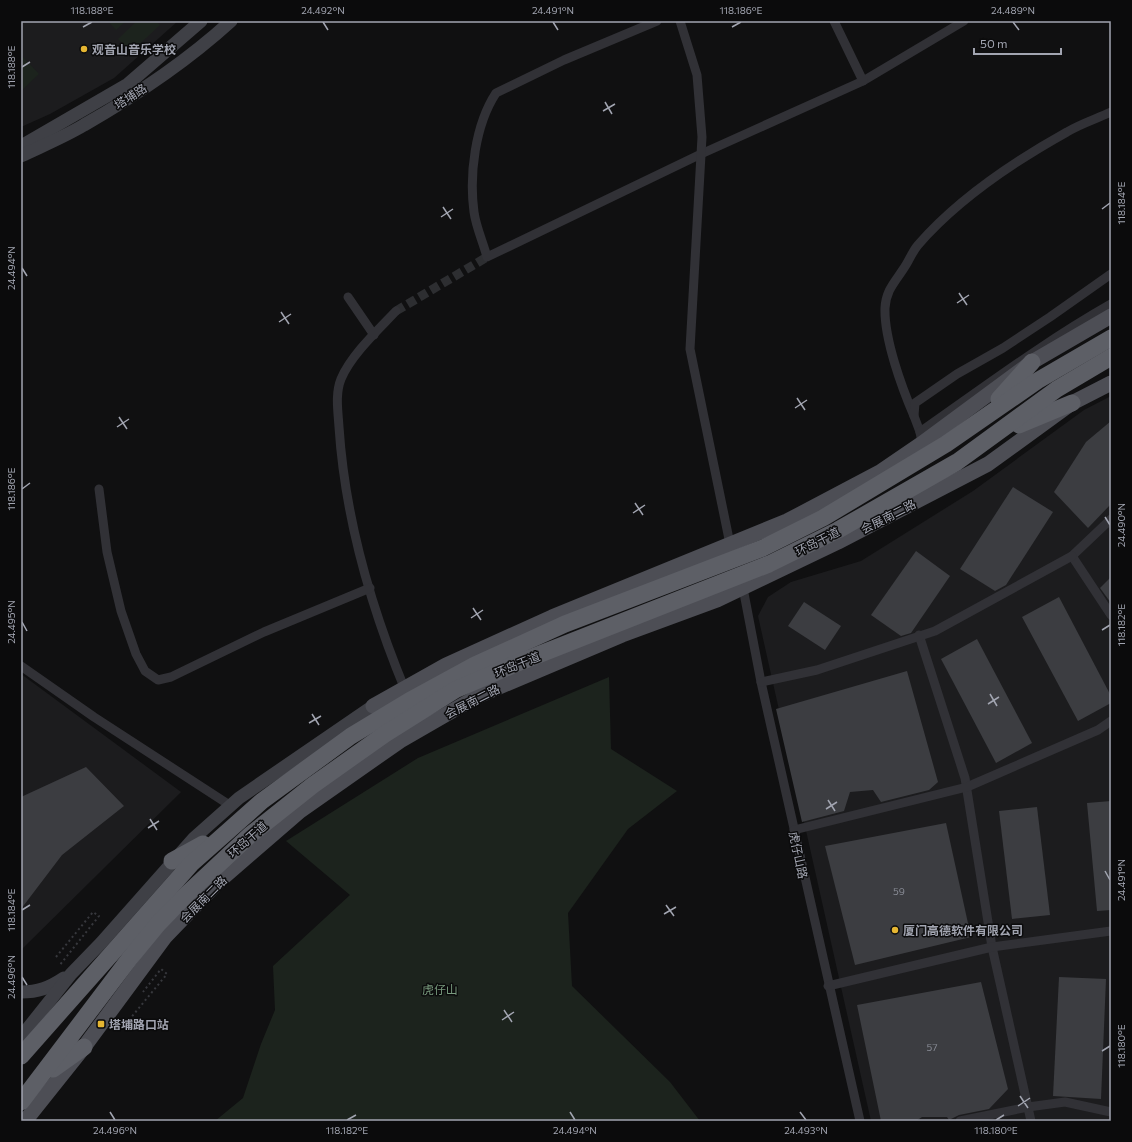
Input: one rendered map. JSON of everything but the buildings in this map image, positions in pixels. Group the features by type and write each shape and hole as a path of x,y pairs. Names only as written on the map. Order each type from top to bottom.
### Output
{"highway":[{"name":"环岛干道","path":"21,1056 191,864 223,834 262,801 407,695 565,624 764,548 823,518 933,452 1037,381 1111,338"},
{"name":"环岛干道","path":"21,1102 130,958 158,924 188,893 250,835 313,785 385,734 454,690 520,662 769,564 838,530 958,462 1058,389 1111,357"},
{"path":"979,421 1032,362"},
{"path":"993,436 1072,403"},
{"path":"172,861 223,834"},
{"path":"40,1078 84,1047"}],"main road":[{"name":"塔埔路","path":"21,146 128,84 201,21"},
{"name":"塔埔路","path":"21,156 84,125 146,86 214,36 231,21"},
{"path":"21,1037 71,974 101,943 172,861 194,838 231,806 372,706 407,695 446,666 552,617 786,521 880,472 921,438 1032,362 1111,316"},
{"name":"会展南二路","path":"26,1121 84,1047 165,937 218,882 300,811 400,741 478,696 622,634 717,600 838,542 988,464 1072,403 1111,383"},
{"path":"21,992 37,992 52,986 71,974"}],"street":[{"path":"657,21 564,60 496,93 490,102 484,119 477,146 472,178 474,213 487,257 702,154 863,81 964,21"},
{"path":"680,21 698,75 702,137 690,348 730,544"},
{"path":"834,21 863,81"},
{"path":"1111,112 1068,131 1024,158 966,199 917,246 904,268 890,286 885,308 888,335 902,389 914,416 921,438 1040,347 1111,304"},
{"path":"914,416 915,403 957,374 1003,348 1043,322 1111,274"},
{"path":"348,297 374,335"},
{"path":"396,311 348,366 341,379 337,392 341,458 348,507 376,613 407,695"},
{"path":"99,490 107,552 121,611 136,654 145,671 158,680 171,677 264,632 370,588"},
{"path":"761,682 817,670 935,631 1072,556 1111,519"},
{"path":"1072,556 1111,616"},
{"name":"虎仔山路","path":"743,588 761,682 828,986 860,1121"},
{"path":"919,636 967,787 992,947 1031,1121"},
{"path":"21,666 94,717 231,806"},
{"path":"794,830 967,787 1098,730 1111,721"},
{"path":"828,986 992,947 1111,931"},
{"path":"960,1121 1028,1106 1065,1102 1111,1112"}],"path":[{"path":"56,957 93,912 99,916 59,966"},
{"path":"129,1020 167,974 161,969 139,996"}],"shaded area":[{"name":"观音山音乐学校","path":"21,21 178,21 114,78 50,114 21,127"},
{"path":"1111,396 1111,1121 871,1121 758,616 768,597 791,582 861,561 973,491 1084,410"},
{"path":"21,674 181,792 21,950"}],"green space":[{"path":"108,21 126,21 116,30"},
{"path":"137,21 156,21 160,25 131,52 118,39"},
{"path":"21,55 39,74 21,91"},
{"name":"虎仔山","path":"609,677 611,749 677,791 628,829 568,913 572,986 670,1082 700,1121 215,1121 243,1098 261,1044 275,1010 273,966 350,895 286,841 418,758"}],"tunnel":[{"path":"396,311 487,257"}],"place":[{"name":"观音山音乐学校","path":"84,49"},
{"name":"厦门高德软件有限公司","path":"895,930"},
{"name":"塔埔路口站","path":"101,1024"}]}
